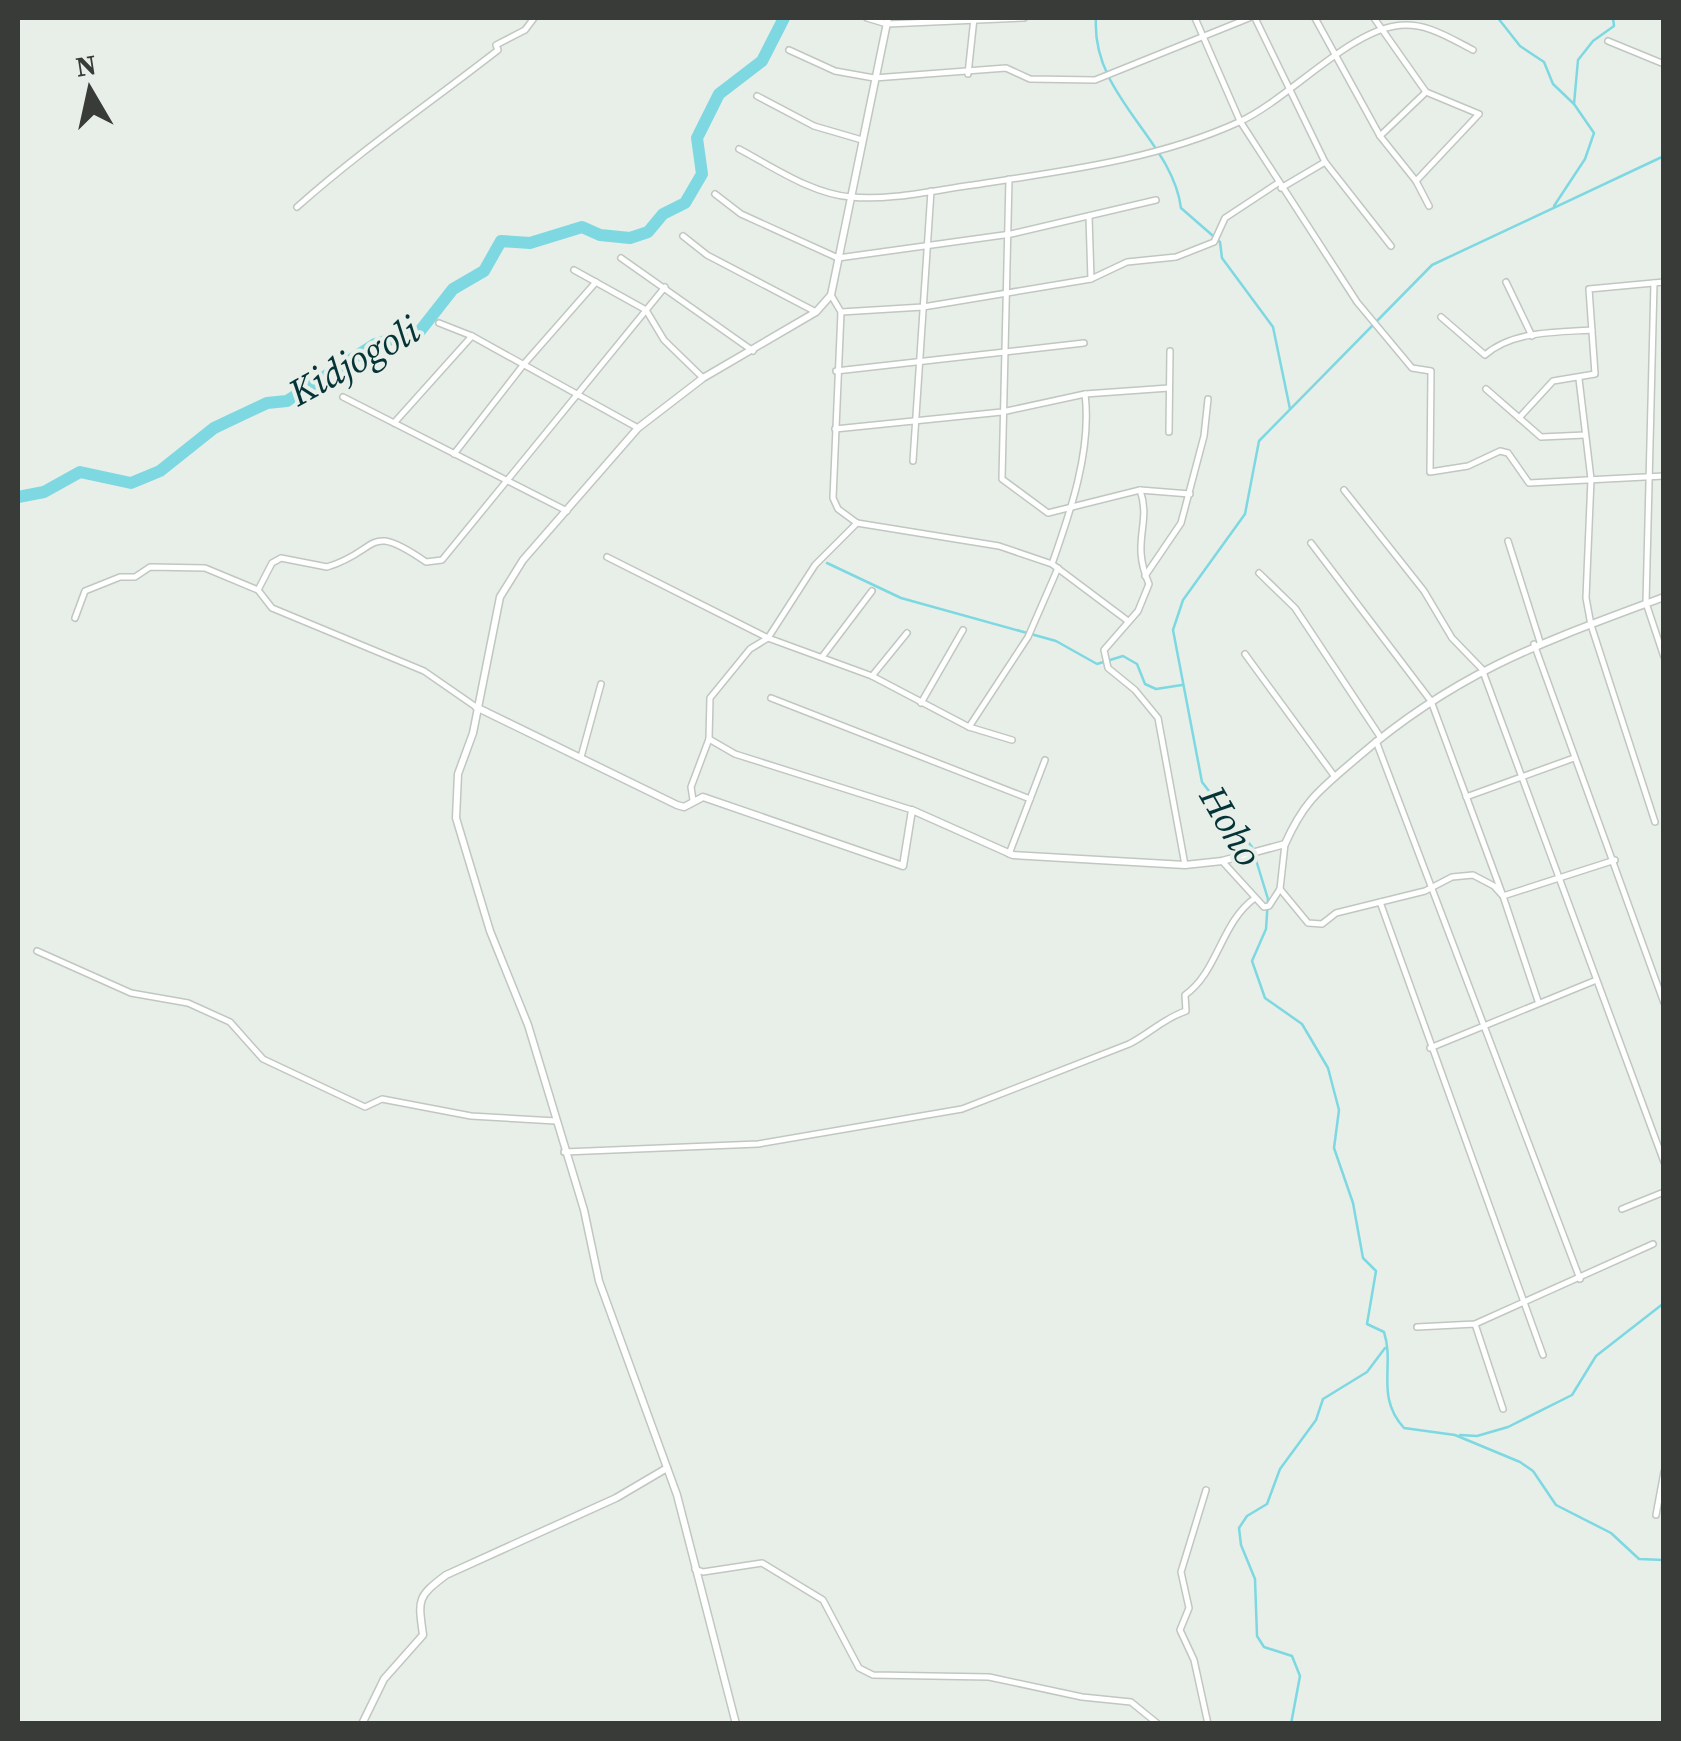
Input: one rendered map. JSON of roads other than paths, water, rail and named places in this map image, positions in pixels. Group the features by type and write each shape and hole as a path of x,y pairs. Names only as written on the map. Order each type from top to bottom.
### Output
{"street":[{"path":"297,207 383,132 440,96 498,50 496,45 525,30 534,18"},
{"path":"868,18 1024,18"},
{"path":"1195,18 1240,121 1279,185 1390,348 1412,368 1431,371 1430,472 1468,466 1500,452 1508,454 1529,482 1664,476"},
{"path":"790,50 835,71 874,78 968,74 1006,68 1030,79 1094,80 1252,18 1325,162 1391,246"},
{"path":"1315,18 1380,136 1416,181 1429,206"},
{"path":"1374,18 1426,92 1479,114 1416,181"},
{"path":"968,74 974,19"},
{"path":"736,1724 722,1664 713,1646 702,1587 693,1568 666,1468 604,1294 584,1210 528,1025 490,931 456,818 458,774 473,733 500,597 523,560 638,428 703,378 816,312 831,294 887,21"},
{"path":"739,150 812,186 851,197 932,191 1050,174 1171,146 1240,121 1290,91 1336,56 1381,31 1424,26 1473,50"},
{"path":"1608,41 1664,64"},
{"path":"1380,136 1426,92"},
{"path":"757,96 814,126 862,140"},
{"path":"841,312 923,307 1008,294 1091,280 1126,262 1176,257 1215,239 1225,218 1325,162"},
{"path":"1009,179 1011,234 1002,479 1038,509 1048,512 1140,490 1190,494"},
{"path":"913,461 932,191"},
{"path":"714,194 741,214 838,258 1011,234 1156,200"},
{"path":"1089,217 1091,280"},
{"path":"683,236 707,255 816,312"},
{"path":"621,258 753,351"},
{"path":"574,270 646,310 664,340 703,378"},
{"path":"454,454 524,364 596,282"},
{"path":"1506,282 1532,336"},
{"path":"1519,418 1553,380 1595,374 1590,289 1664,282"},
{"path":"1654,283 1646,604 1664,657"},
{"path":"258,590 272,563 281,558 327,567 374,540 393,540 434,564 449,554 574,393 665,287"},
{"path":"831,294 841,312 832,498 838,510 856,523 999,546 1055,566 1128,621"},
{"path":"1440,317 1485,355 1496,346 1532,336 1592,330"},
{"path":"439,323 472,336 638,428"},
{"path":"394,423 472,336"},
{"path":"836,371 1084,343"},
{"path":"1168,432 1170,351"},
{"path":"1578,379 1591,479 1586,598 1590,625 1656,822"},
{"path":"834,429 1002,412 1085,394 1169,388"},
{"path":"1486,389 1541,437 1585,434"},
{"path":"969,726 1028,637 1055,566 1072,508 1088,411 1085,394"},
{"path":"343,396 567,511"},
{"path":"1145,576 1181,523 1208,400"},
{"path":"1140,490 1144,501 1137,556 1149,584 1138,610 1104,650 1108,668 1135,690 1158,718 1185,866"},
{"path":"1344,490 1424,591 1452,638 1482,669 1664,1162"},
{"path":"694,800 690,787 709,740 710,698 750,648 768,638 815,565 856,523"},
{"path":"1508,541 1574,758 1615,860 1664,1003"},
{"path":"1311,543 1431,700 1538,1001"},
{"path":"607,557 768,638 872,676 969,726 1012,740"},
{"path":"75,618 84,591 120,576 135,577 150,567 206,568 258,590 272,608 424,671 476,707 677,805 684,807 703,797 903,866 912,810"},
{"path":"1259,572 1295,608 1379,739 1580,1279"},
{"path":"822,657 872,591"},
{"path":"1222,861 1266,906 1280,890 1285,844 1302,805 1379,739 1431,700 1482,669 1537,643 1664,597"},
{"path":"921,703 962,630"},
{"path":"872,676 907,633"},
{"path":"1244,654 1335,777"},
{"path":"581,756 601,684"},
{"path":"770,698 1030,800"},
{"path":"709,740 736,754 912,810 1009,854 1185,866 1245,856 1285,844"},
{"path":"1466,796 1574,758"},
{"path":"1009,854 1045,760"},
{"path":"1503,896 1615,860"},
{"path":"1280,890 1308,923 1322,924 1336,913 1434,886 1452,877 1473,875 1503,896"},
{"path":"564,1152 758,1144 962,1109 1128,1044 1155,1030 1168,1016 1186,1012 1184,995 1198,986 1220,940 1255,898"},
{"path":"1380,902 1543,1354"},
{"path":"36,952 131,992 188,1003 230,1022 263,1059 365,1107 382,1099 471,1116 556,1121"},
{"path":"1430,1048 1594,981"},
{"path":"1622,1210 1664,1192"},
{"path":"1416,1327 1475,1324 1653,1244"},
{"path":"1475,1324 1503,1409"},
{"path":"362,1724 384,1679 423,1635 419,1601 423,1592 446,1575 616,1498 666,1468"},
{"path":"1656,1515 1664,1472"},
{"path":"1206,1490 1181,1572 1189,1608 1180,1630 1194,1660 1208,1724"},
{"path":"693,1568 703,1572 762,1563 823,1600 859,1668 873,1675 989,1677 1082,1697 1131,1702 1158,1724"}],"waterway":[{"name":"Kidjogoli","path":"18,497 44,492 80,472 131,483 160,471 214,428 267,403 287,401 375,344 420,331 453,289 484,271 501,241 530,243 582,227 600,235 630,238 648,232 663,214 685,203 702,174 697,138 719,94 762,61 784,18"},
{"path":"1096,18 1098,46 1106,71 1163,160 1175,183 1181,208 1220,242 1222,258 1273,327 1290,409"},
{"path":"1498,18 1520,46 1544,62 1553,84 1574,104 1594,133 1585,159 1554,206"},
{"path":"1574,104 1578,60 1593,41 1614,26 1613,18"},
{"name":"Hoho","path":"1664,156 1432,265 1259,441 1245,514 1183,600 1173,630 1202,782 1252,847 1268,899 1266,929 1252,961 1265,998 1302,1024 1328,1068 1339,1110 1334,1148 1353,1203 1363,1258 1376,1271 1367,1324 1384,1332 1388,1393 1395,1416 1404,1428 1455,1435 1520,1462 1533,1471 1556,1505 1611,1533 1639,1559 1664,1560"},
{"path":"827,563 901,598 1056,641 1097,664 1123,656 1137,664 1145,684 1156,689 1182,685"},
{"path":"1460,1435 1477,1436 1508,1427 1572,1395 1596,1356 1664,1303"},
{"name":"Hoho","path":"1291,1724 1300,1676 1292,1656 1264,1647 1257,1636 1255,1579 1241,1545 1239,1528 1247,1516 1267,1504 1280,1469 1316,1420 1323,1399 1367,1372 1385,1348"}]}
